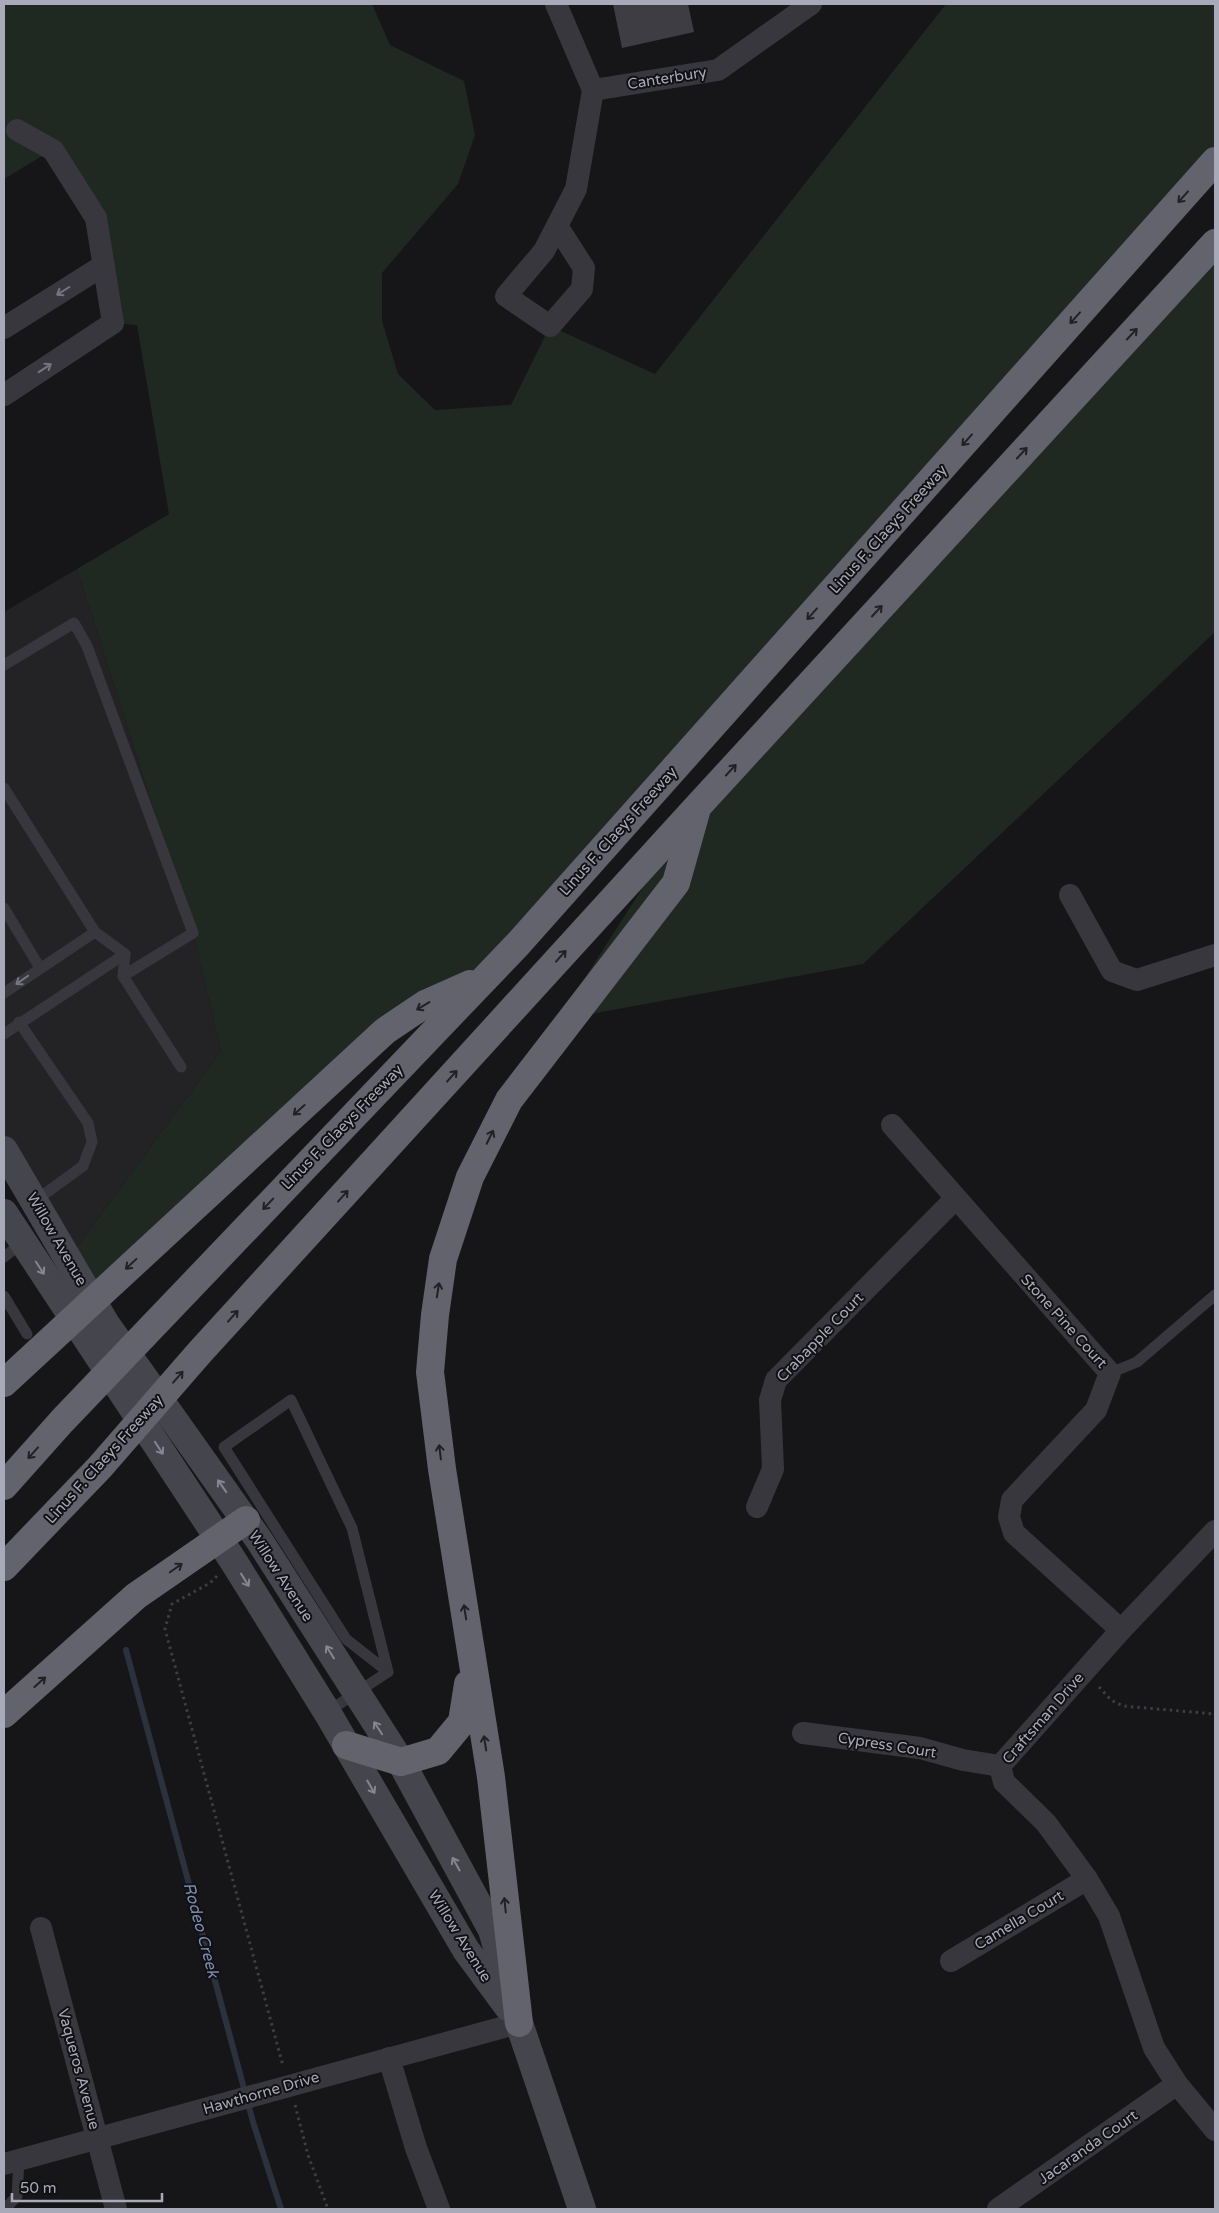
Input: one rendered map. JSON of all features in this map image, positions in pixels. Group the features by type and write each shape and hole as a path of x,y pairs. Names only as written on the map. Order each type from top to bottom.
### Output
{"highway":[{"name":"Linus F. Claeys Freeway","path":"4,1486 62,1421 172,1305 518,944 1215,161"},
{"name":"Linus F. Claeys Freeway","path":"4,1567 100,1467 200,1352 1215,243"},
{"path":"519,2023 491,1777 442,1470 430,1372 435,1315 443,1259 470,1177 509,1100 676,883 698,806"},
{"path":"4,1383 385,1031 425,1004 483,979"},
{"path":"4,1714 136,1596 246,1520"},
{"path":"346,1745 401,1762 438,1751 462,1722 472,1661"}],"main road":[{"name":"Willow Avenue","path":"4,1150 106,1324 246,1520 355,1693 401,1762 492,1930 519,2023 582,2209"},
{"name":"Willow Avenue","path":"4,1213 13,1250 219,1539 327,1712 466,1950 519,2023"}],"street":[{"path":"556,4 593,90 576,189 557,226"},
{"name":"Canterbury","path":"593,90 718,70 811,4"},
{"path":"4,395 113,323 96,218 53,150 17,130"},
{"path":"4,328 104,265"},
{"path":"1070,895 1112,971 1136,980 1215,955"},
{"name":"Stone Pine Court","path":"892,1126 955,1200 1110,1372 1096,1410 1012,1500 1009,1517 1014,1533 1121,1630"},
{"name":"Crabapple Court","path":"757,1507 773,1469 770,1400 776,1380 955,1200"},
{"name":"Craftsman Drive","path":"1215,1531 1121,1630 1000,1766 1004,1782 1046,1823 1087,1879 1109,1916 1154,2048 1177,2084 1215,2130"},
{"name":"Cypress Court","path":"802,1733 920,1748 963,1760 1000,1766"},
{"name":"Camella Court","path":"951,1962 1087,1879"},
{"name":"Vaqueros Avenue","path":"41,1928 116,2209"},
{"name":"Hawthorne Drive","path":"11,2162 519,2023"},
{"path":"389,2058 416,2148 439,2209"},
{"name":"Jacaranda Court","path":"998,2209 1177,2084"}],"lane":[{"path":"4,665 74,623 87,646 193,934 123,976"},
{"path":"4,788 95,932 125,954"},
{"path":"4,908 40,968"},
{"path":"4,993 95,932"},
{"path":"125,954 123,976 181,1067"},
{"path":"4,1034 19,1022 125,954"},
{"path":"19,1022 88,1123 92,1142 83,1166 35,1201"},
{"path":"1110,1372 1138,1362 1215,1295"},
{"path":"4,1296 27,1334"},
{"path":"291,1400 352,1528 388,1672 346,1639 224,1447 291,1400"},
{"path":"327,1712 388,1672"},
{"path":"5,2209 17,2196 11,2162"}],"path":[{"path":"234,1562 210,1583 172,1604 166,1629 281,2088 328,2209"},
{"path":"1084,1671 1111,1700 1123,1706 1215,1714"}],"shaded area":[{"path":"4,4 372,4 390,45 464,81 475,135 458,184 382,273 382,321 398,374 435,410 511,405 550,326 655,374 946,4 1215,4 1215,161 518,944 425,1004 94,1302 69,1258 221,1051 193,933 77,569 169,514 137,325 113,323 96,218 52,150 4,179"},
{"path":"1215,245 1215,632 863,964 558,1020 698,801"},
{"path":"77,569 193,933 221,1051 69,1258 4,1150 4,612"}],"building":[{"path":"613,4 688,4 694,32 622,48"}],"waterway":[{"name":"Rodeo Creek","path":"126,1650 253,2122 281,2209"}]}
